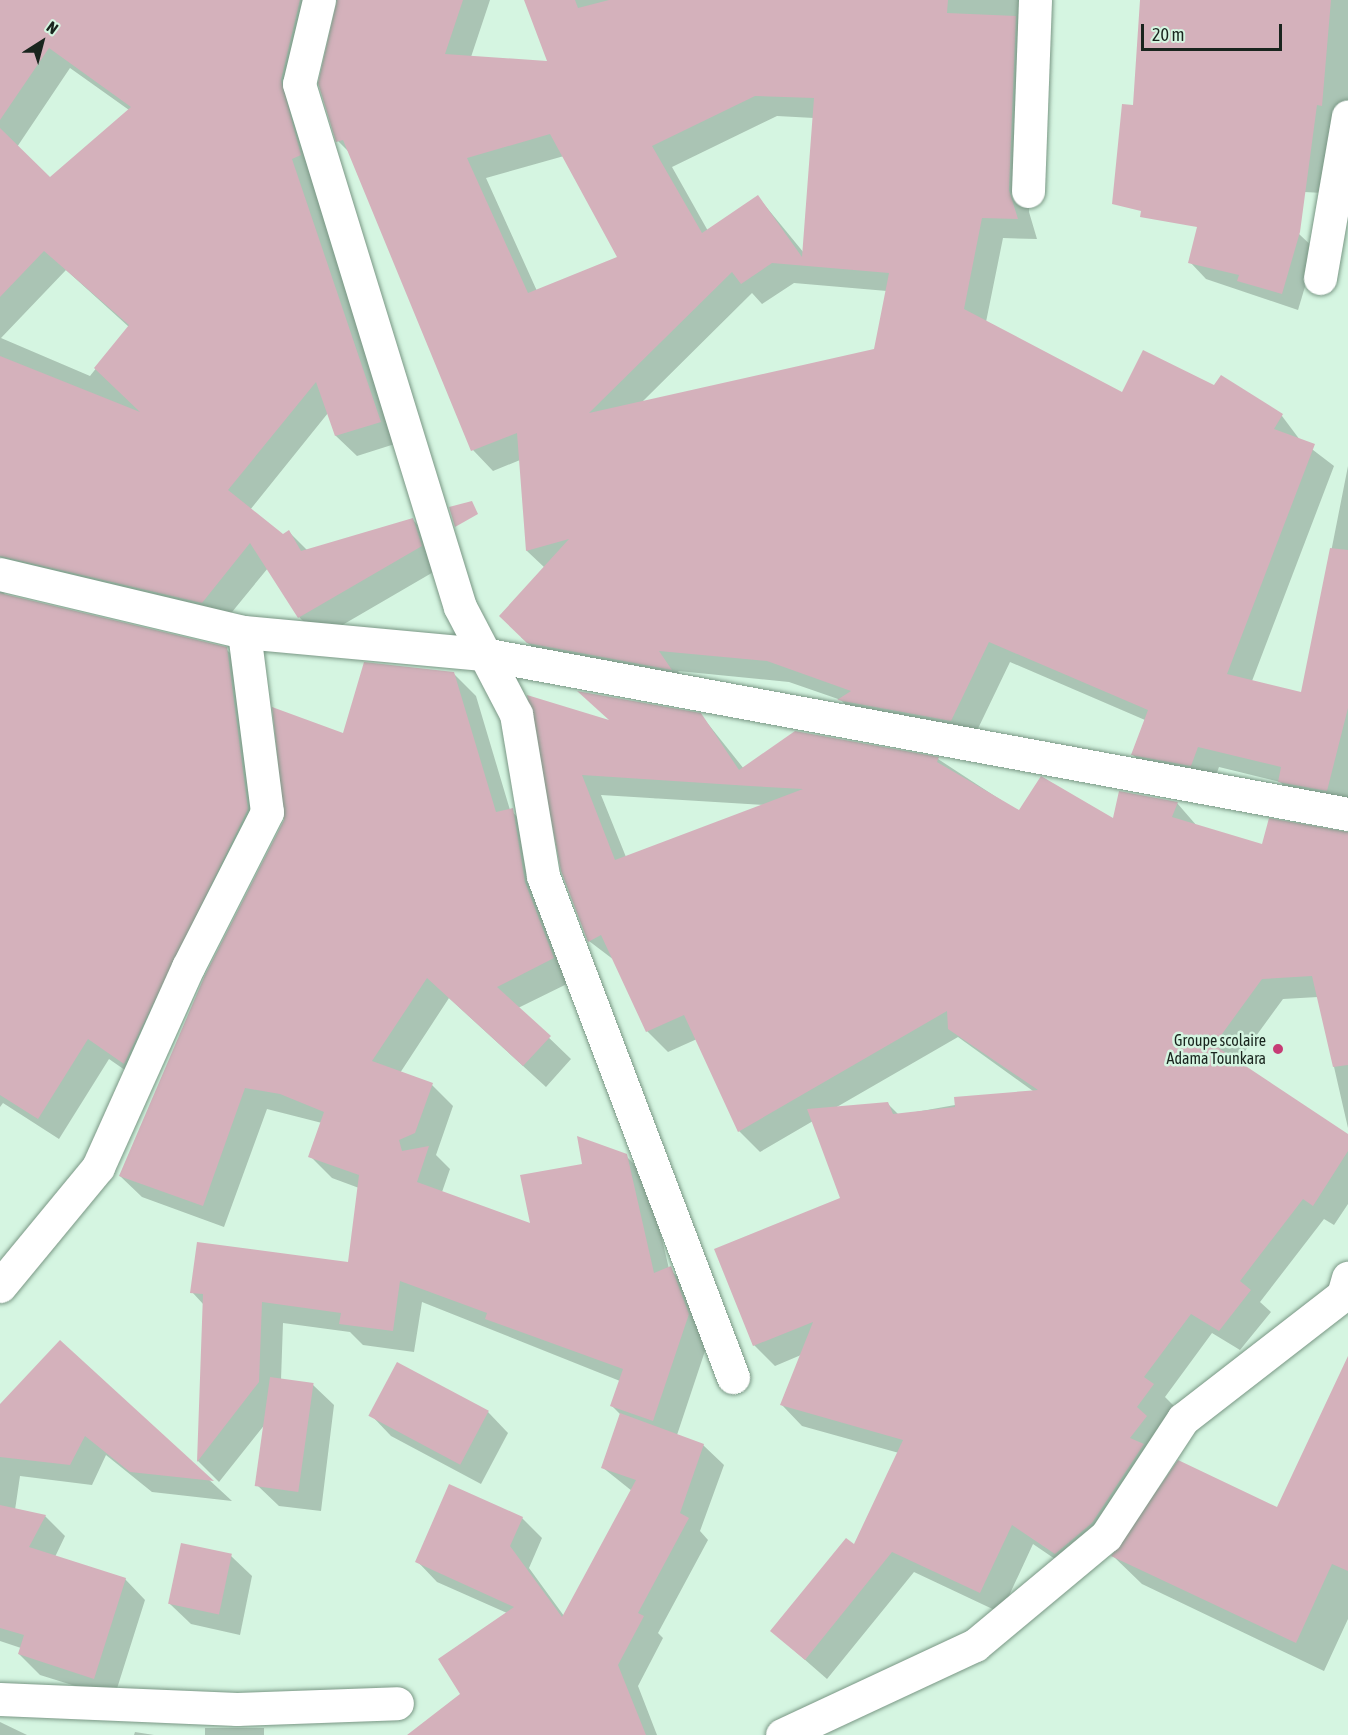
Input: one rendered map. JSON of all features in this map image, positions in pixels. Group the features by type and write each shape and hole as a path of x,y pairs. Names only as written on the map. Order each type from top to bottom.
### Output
{"street":[{"path":"319,0 299,84 460,607 516,714 543,876 733,1377"},
{"path":"1028,191 1035,0"},
{"path":"1320,278 1348,116"},
{"path":"0,574 244,632 483,654 1348,814"},
{"path":"0,1286 98,1167 188,967 267,812 244,632"},
{"path":"782,1735 975,1645 1106,1536 1183,1419 1343,1295 1348,1278"},
{"path":"0,1698 237,1709 397,1703"}],"building":[{"path":"0,0 300,0 281,80 301,155 292,159 381,422 335,436 316,382 228,490 283,534 289,530 301,551 413,518 422,546 298,618 250,543 202,603 0,556 0,356 140,412 94,368 129,325 44,251 0,297 0,128 50,177 131,107 49,48 0,120"},
{"path":"337,0 463,0 445,54 547,61 524,0 575,0 578,8 609,0 948,0 947,13 1016,16 1009,190 1018,219 982,218 964,309 1122,392 1143,350 1214,385 1221,375 1283,414 1274,429 1315,444 1227,674 1301,692 1330,548 1348,550 1348,708 1327,791 1278,782 1281,767 1198,747 1191,766 1131,755 1148,710 989,642 951,721 837,700 851,691 767,661 659,651 672,670 527,643 499,616 569,539 526,551 517,433 471,451 343,140 336,142 318,83","holes":["755,96 814,98 802,257 758,195 702,233 652,146","550,134 617,257 528,293 467,158","772,263 889,273 874,349 589,413 732,272 741,284"]},
{"path":"1140,0 1331,0 1322,106 1317,105 1300,232 1282,294 1237,281 1239,275 1188,263 1197,227 1140,217 1141,211 1112,204 1122,104 1133,105"},
{"path":"472,501 478,514 455,527 449,507"},
{"path":"0,593 227,647 248,809 124,1064 88,1039 38,1119 0,1095"},
{"path":"364,662 454,672 496,812 513,808 525,882 554,958 497,987 551,1036 523,1066 427,978 372,1061 433,1083 415,1133 399,1140 402,1151 429,1146 417,1182 530,1223 520,1175 582,1164 577,1136 627,1154 654,1273 671,1266 689,1314 653,1421 610,1406 623,1369 485,1319 487,1313 400,1281 393,1331 339,1324 341,1313 262,1302 259,1382 197,1462 203,1294 190,1293 197,1242 348,1262 359,1175 308,1157 324,1112 280,1094 245,1088 203,1206 119,1176 205,975 284,820 272,707 343,733"},
{"path":"577,691 701,713 739,770 795,731 939,757 937,762 1019,810 1041,776 1113,818 1119,791 1178,802 1172,817 1262,844 1269,818 1348,832 1348,1065 1333,1067 1312,976 1262,979 1214,1045 1348,1134 1348,1151 1313,1206 1303,1199 1240,1281 1251,1290 1219,1331 1191,1314 1144,1377 1154,1384 1137,1407 1147,1416 1130,1438 1144,1444 1092,1523 1055,1554 1012,1525 980,1593 892,1552 805,1660 770,1631 846,1538 854,1544 903,1440 780,1405 813,1322 753,1346 714,1249 840,1198 807,1109 888,1102 893,1114 955,1107 954,1097 1038,1090 948,1029 947,1011 738,1132 684,1015 646,1032 601,935 588,942 561,871 527,695 609,720","holes":["582,775 803,789 615,860"]},
{"path":"60,1340 214,1481 130,1472 85,1436 70,1465 0,1457 0,1404"},
{"path":"1348,1356 1348,1571 1332,1564 1296,1643 1111,1556 1178,1460 1277,1507"},
{"path":"397,1362 489,1411 460,1465 368,1416"},
{"path":"270,1377 314,1383 298,1492 255,1486"},
{"path":"620,1413 704,1444 680,1513 689,1518 638,1613 644,1616 618,1665 646,1735 407,1735 460,1694 438,1659 514,1607 415,1562 449,1484 523,1517 510,1546 562,1617 636,1480 601,1468"},
{"path":"0,1505 46,1515 29,1547 126,1578 94,1679 18,1654 24,1635 0,1628"},
{"path":"181,1543 232,1554 219,1614 168,1604"}],"place":[{"name":"Groupe scolaire Adama Tounkara","path":"1278,1049"}]}
